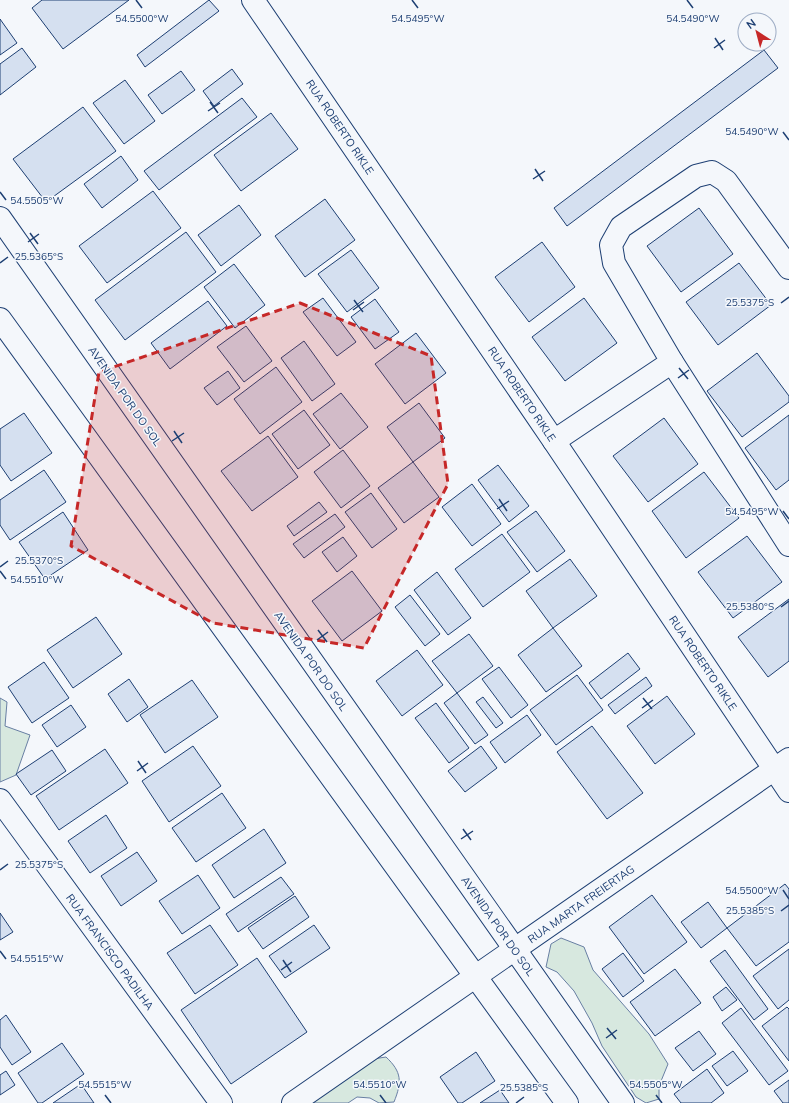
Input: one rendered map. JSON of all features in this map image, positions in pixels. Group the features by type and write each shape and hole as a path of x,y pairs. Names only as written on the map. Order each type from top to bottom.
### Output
{"street":[{"name":"RUA ROBERTO RIKLE","path":"253,0 554,441 782,764 789,791"},
{"path":"789,268 726,181 712,172 696,176 621,227 611,245 614,263 672,362 789,545"},
{"name":"AVENIDA POR DO SOL","path":"0,218 623,1103"},
{"path":"0,319 567,1103"},
{"path":"554,441 672,362"},
{"name":"RUA MARTA FREIERTAG","path":"293,1103 782,764"},
{"name":"RUA FRANCISCO PADILHA","path":"0,800 221,1103"}],"highlighted area":[{"path":"300,303 431,356 448,484 364,648 213,623 71,546 99,372"}],"shaded area":[{"path":"0,698 7,702 5,726 30,735 16,775 0,782"},
{"path":"561,938 584,947 593,970 649,1034 668,1064 659,1086 659,1099 646,1103 636,1097 602,1046 592,1023 574,991 557,972 546,967 551,944"},
{"path":"386,1057 395,1068 399,1078 398,1089 394,1102 379,1103 370,1098 357,1097 348,1103 308,1103 360,1061"}],"building":[{"path":"42,0 129,0 63,49 32,8"},
{"path":"209,0 219,11 145,67 137,55"},
{"path":"0,19 17,43 0,55"},
{"path":"22,48 36,67 0,95 0,64"},
{"path":"761,52 766,52 778,68 567,226 554,208"},
{"path":"232,69 243,84 214,106 203,91"},
{"path":"181,71 195,90 162,114 148,95"},
{"path":"125,80 155,121 124,144 93,103"},
{"path":"242,98 257,117 159,190 144,171"},
{"path":"83,107 116,151 46,202 13,159"},
{"path":"271,113 298,149 241,191 214,155"},
{"path":"121,156 138,180 102,208 84,184"},
{"path":"153,191 181,228 107,283 79,246"},
{"path":"325,199 355,240 305,277 275,236"},
{"path":"239,205 261,235 221,266 198,235"},
{"path":"699,208 733,254 681,292 647,246"},
{"path":"186,232 216,272 125,340 95,300"},
{"path":"542,242 575,287 529,322 495,277"},
{"path":"351,250 379,288 347,312 318,274"},
{"path":"739,263 771,305 718,345 686,302"},
{"path":"234,264 265,305 235,328 204,287"},
{"path":"323,298 356,342 337,356 303,312"},
{"path":"584,298 617,343 565,381 532,337"},
{"path":"375,299 399,332 375,349 351,317"},
{"path":"208,301 227,326 170,369 151,343"},
{"path":"246,326 272,361 244,382 217,347"},
{"path":"416,333 446,373 405,404 375,364"},
{"path":"304,341 335,384 312,401 281,358"},
{"path":"757,353 789,396 789,402 742,437 707,391"},
{"path":"276,367 302,402 260,434 234,399"},
{"path":"228,371 240,388 217,405 204,388"},
{"path":"341,393 368,427 340,449 313,414"},
{"path":"419,403 445,438 413,462 387,427"},
{"path":"304,410 330,445 298,469 272,434"},
{"path":"24,413 52,453 11,481 0,465 0,429"},
{"path":"789,415 789,480 776,490 745,448"},
{"path":"664,418 698,464 648,502 613,456"},
{"path":"268,436 298,477 252,511 221,471"},
{"path":"343,450 370,486 341,508 314,472"},
{"path":"413,462 439,497 404,523 378,488"},
{"path":"498,465 529,506 509,522 478,480"},
{"path":"44,470 66,502 10,540 0,525 0,500"},
{"path":"704,472 739,518 686,558 652,511"},
{"path":"472,484 501,524 472,546 442,507"},
{"path":"371,493 397,529 372,548 345,512"},
{"path":"319,502 327,512 294,536 287,526"},
{"path":"536,511 565,551 537,572 507,532"},
{"path":"63,512 88,550 45,579 19,542"},
{"path":"335,514 345,527 304,558 293,544"},
{"path":"502,534 530,572 483,607 455,569"},
{"path":"747,536 782,582 733,618 698,572"},
{"path":"343,537 357,556 337,572 322,552"},
{"path":"570,559 597,596 553,628 526,591"},
{"path":"352,571 382,611 342,641 312,601"},
{"path":"437,572 471,618 448,635 414,590"},
{"path":"410,595 440,634 425,646 395,607"},
{"path":"789,599 789,661 768,677 738,637"},
{"path":"96,617 122,654 73,688 47,650"},
{"path":"553,628 582,666 546,692 518,655"},
{"path":"469,634 493,666 457,693 432,661"},
{"path":"417,650 443,685 402,716 376,681"},
{"path":"628,653 640,669 601,699 589,683"},
{"path":"44,662 69,698 32,723 8,687"},
{"path":"499,667 528,705 511,718 482,679"},
{"path":"577,675 603,710 556,745 530,710"},
{"path":"646,677 652,686 615,714 608,705"},
{"path":"129,679 148,707 127,722 108,694"},
{"path":"192,680 218,717 165,753 140,715"},
{"path":"457,693 488,735 475,744 444,703"},
{"path":"667,696 695,734 655,764 627,726"},
{"path":"483,697 503,723 496,728 476,702"},
{"path":"436,703 469,748 449,763 415,718"},
{"path":"71,705 86,727 57,747 42,725"},
{"path":"527,715 541,735 505,763 490,742"},
{"path":"592,726 643,793 607,819 557,752"},
{"path":"193,746 221,786 169,822 142,781"},
{"path":"481,746 497,768 465,792 448,771"},
{"path":"105,749 128,783 59,830 36,796"},
{"path":"52,750 66,771 31,795 16,774"},
{"path":"222,793 246,828 196,862 172,828"},
{"path":"106,815 127,848 90,873 68,841"},
{"path":"264,829 286,863 234,898 212,865"},
{"path":"137,852 157,881 121,906 101,876"},
{"path":"198,875 220,908 182,934 159,901"},
{"path":"281,877 294,894 238,932 226,914"},
{"path":"785,884 789,889 789,942 756,966 727,928"},
{"path":"652,895 687,942 644,974 609,927"},
{"path":"295,896 309,917 263,949 248,928"},
{"path":"708,902 727,928 701,948 681,922"},
{"path":"0,913 13,932 0,940"},
{"path":"210,925 238,965 195,994 167,953"},
{"path":"314,925 330,948 285,978 269,956"},
{"path":"789,949 789,1000 778,1009 753,976"},
{"path":"725,950 768,1009 754,1020 710,961"},
{"path":"623,953 644,981 623,997 602,969"},
{"path":"257,958 307,1032 231,1084 181,1010"},
{"path":"675,969 701,1003 655,1036 630,1002"},
{"path":"726,987 737,1000 722,1011 713,997"},
{"path":"787,1007 789,1009 789,1061 762,1026"},
{"path":"741,1008 788,1071 769,1085 722,1023"},
{"path":"6,1015 31,1052 12,1065 0,1047 0,1020"},
{"path":"699,1031 716,1054 693,1071 675,1048"},
{"path":"62,1043 84,1074 42,1103 38,1103 18,1073"},
{"path":"733,1051 748,1071 727,1086 712,1066"},
{"path":"476,1052 495,1081 462,1103 458,1103 440,1077"},
{"path":"707,1069 724,1093 711,1103 681,1103 674,1094"},
{"path":"6,1071 15,1085 0,1095 0,1075"},
{"path":"789,1080 789,1103 783,1103 774,1091"},
{"path":"81,1084 94,1103 53,1103"},
{"path":"500,1090 509,1103 480,1103"}]}
